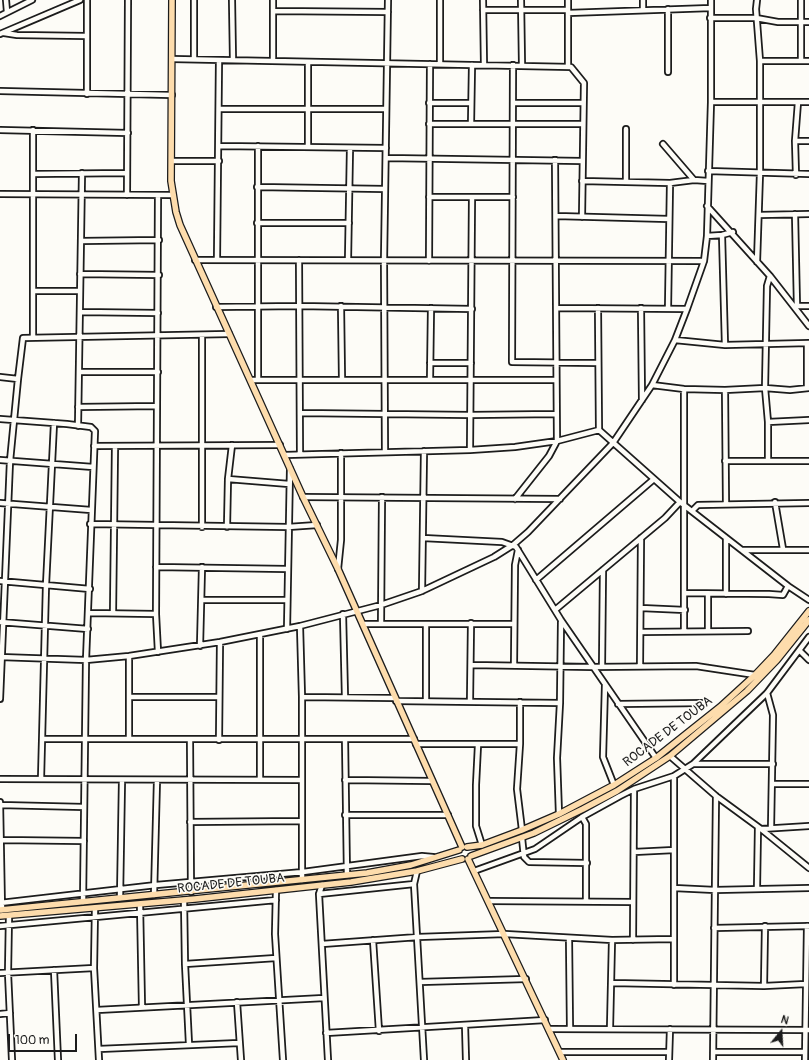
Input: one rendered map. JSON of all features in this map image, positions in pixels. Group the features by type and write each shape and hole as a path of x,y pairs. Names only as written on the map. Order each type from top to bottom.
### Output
{"main road":[{"path":"172,0 173,195 180,225 303,497 363,624 395,700 463,848"},
{"name":"ROCADE DE TOUBA","path":"1,910 191,892 347,875 411,865 463,848 482,845 617,791 720,707 755,675 782,645 809,611"},
{"name":"ROCADE DE TOUBA","path":"0,916 140,905 322,885 417,871 467,858 522,838 617,791 670,756 747,691 777,660 809,620"},
{"path":"463,848 470,849 467,858"},
{"path":"463,848 459,855 467,858 474,871 550,1029 563,1060"}],"street":[{"path":"6,0 7,12"},
{"path":"0,16 32,0"},
{"path":"2,34 80,0"},
{"path":"87,0 87,94"},
{"path":"127,195 128,0"},
{"path":"194,0 194,60"},
{"path":"232,0 233,60"},
{"path":"273,0 273,61"},
{"path":"385,452 384,260 388,0"},
{"path":"440,0 440,64"},
{"path":"483,0 484,65"},
{"path":"521,0 522,65"},
{"path":"568,0 568,66"},
{"path":"643,0 643,10"},
{"path":"1,657 86,660 129,656 200,646 287,629 381,605 422,591 487,561 513,545 560,499 613,443 652,384 675,340 687,310 704,261 707,236 711,102 711,0"},
{"path":"757,0 756,18 760,61 760,173 757,262"},
{"path":"801,0 801,61"},
{"path":"483,10 568,11 711,8"},
{"path":"668,9 668,72"},
{"path":"273,11 388,12"},
{"path":"710,18 756,18 778,22 809,22"},
{"path":"2,34 86,36"},
{"path":"172,59 568,66 573,69 582,80 584,103 582,217"},
{"path":"217,259 219,60"},
{"path":"760,61 809,61"},
{"path":"308,62 308,146"},
{"path":"429,261 428,159 430,64"},
{"path":"471,124 472,65"},
{"path":"513,65 512,362 598,363"},
{"path":"0,91 172,95"},
{"path":"430,102 471,103"},
{"path":"711,102 809,102"},
{"path":"796,174 795,141 798,102"},
{"path":"512,103 584,103"},
{"path":"219,109 386,109"},
{"path":"429,124 583,124"},
{"path":"626,129 626,182"},
{"path":"0,130 128,132"},
{"path":"33,130 33,336"},
{"path":"795,141 809,141"},
{"path":"663,144 694,180"},
{"path":"218,146 386,148"},
{"path":"258,146 258,379"},
{"path":"348,260 350,148"},
{"path":"386,158 582,160"},
{"path":"515,499 549,456 557,441 555,160"},
{"path":"172,161 219,161"},
{"path":"708,171 809,174"},
{"path":"78,426 82,173"},
{"path":"33,174 127,173"},
{"path":"582,182 670,183 694,180 708,181"},
{"path":"668,309 670,183"},
{"path":"258,188 385,189"},
{"path":"0,194 173,195"},
{"path":"158,195 159,275 156,526 156,614 158,652"},
{"path":"428,197 513,197"},
{"path":"470,450 472,197"},
{"path":"707,206 733,232 796,307 809,326"},
{"path":"795,214 796,307"},
{"path":"759,215 809,214"},
{"path":"556,216 669,219"},
{"path":"257,223 349,223"},
{"path":"707,236 722,235 733,232"},
{"path":"722,235 726,345"},
{"path":"81,241 159,240"},
{"path":"195,260 704,261"},
{"path":"299,260 300,454"},
{"path":"80,274 159,275"},
{"path":"768,461 768,422 765,388 767,286 770,276"},
{"path":"34,291 80,291"},
{"path":"216,307 341,306 472,309"},
{"path":"341,306 342,379"},
{"path":"796,307 809,306"},
{"path":"430,308 430,380"},
{"path":"556,308 641,308 687,310"},
{"path":"598,308 599,430 682,503 788,586 809,600"},
{"path":"641,308 642,400"},
{"path":"80,312 158,313"},
{"path":"0,699 2,622 6,581 10,461 18,379 24,338 33,336 229,334"},
{"path":"202,335 202,527"},
{"path":"652,384 684,389 725,390 765,388 790,390 808,388 808,344 726,345 675,340"},
{"path":"430,363 471,363"},
{"path":"80,372 158,372"},
{"path":"0,377 18,379"},
{"path":"251,380 556,380"},
{"path":"684,389 682,503 685,593 684,631"},
{"path":"725,390 726,503"},
{"path":"78,407 157,406"},
{"path":"300,413 470,415 556,414"},
{"path":"0,419 94,428 90,524 90,589 86,660 83,902"},
{"path":"768,422 809,420"},
{"path":"41,779 44,626 54,423"},
{"path":"285,455 470,450 557,441 599,430"},
{"path":"94,446 157,447 202,445 280,445"},
{"path":"227,527 228,479 232,445"},
{"path":"113,614 115,447"},
{"path":"422,591 424,451"},
{"path":"338,569 341,540 341,453"},
{"path":"0,460 93,467"},
{"path":"725,461 809,461"},
{"path":"287,629 286,600 290,467"},
{"path":"228,479 289,484"},
{"path":"536,580 654,479"},
{"path":"303,497 560,499"},
{"path":"381,624 382,498"},
{"path":"775,502 783,549"},
{"path":"0,503 49,508 91,510"},
{"path":"555,610 682,503"},
{"path":"692,511 698,505 726,503 809,503"},
{"path":"90,524 202,527 288,527 317,525"},
{"path":"423,538 502,542 513,545 518,550 592,667 656,758"},
{"path":"640,666 641,538"},
{"path":"726,538 726,594"},
{"path":"514,665 515,565 518,550"},
{"path":"742,550 809,550"},
{"path":"156,567 287,568"},
{"path":"200,646 202,567"},
{"path":"602,667 603,570"},
{"path":"0,581 90,589"},
{"path":"685,593 783,595 788,586"},
{"path":"708,594 708,631"},
{"path":"202,600 286,600"},
{"path":"641,608 685,610"},
{"path":"89,613 156,614"},
{"path":"344,614 345,697"},
{"path":"559,814 557,758 560,702 561,620"},
{"path":"2,622 88,629"},
{"path":"470,701 471,623"},
{"path":"363,624 514,624"},
{"path":"426,624 426,701"},
{"path":"300,626 302,697 302,880"},
{"path":"641,632 748,632"},
{"path":"260,634 260,780"},
{"path":"474,871 524,854 541,846 582,818 617,791 634,789 674,776 693,764 767,693 809,637"},
{"path":"219,740 220,642"},
{"path":"800,651 809,660"},
{"path":"129,656 129,740"},
{"path":"471,665 592,667 703,666 755,675"},
{"path":"605,685 603,757 617,791"},
{"path":"767,693 773,715 771,828"},
{"path":"129,697 219,697"},
{"path":"302,697 345,697 426,701 560,702"},
{"path":"520,702 520,744 517,789 522,830"},
{"path":"618,704 704,703"},
{"path":"42,738 129,740 302,738 520,744"},
{"path":"190,739 191,892"},
{"path":"345,739 344,780 347,875"},
{"path":"478,744 476,826 477,835 482,845"},
{"path":"670,756 716,796 760,828 808,867"},
{"path":"693,764 773,764"},
{"path":"674,776 674,984"},
{"path":"0,779 302,780"},
{"path":"120,898 122,780"},
{"path":"154,895 156,885 156,780"},
{"path":"344,780 432,781"},
{"path":"772,784 809,784"},
{"path":"633,940 634,789"},
{"path":"712,1060 716,796"},
{"path":"1,910 0,804 84,807"},
{"path":"345,815 448,815"},
{"path":"582,818 586,824 586,901"},
{"path":"190,822 302,821"},
{"path":"760,828 809,826"},
{"path":"757,888 760,828"},
{"path":"522,838 526,860 533,863 587,863"},
{"path":"0,840 84,841"},
{"path":"634,852 674,850"},
{"path":"1,902 84,895 156,885 303,872 422,856 436,858"},
{"path":"417,871 414,884 424,1060"},
{"path":"319,894 414,884"},
{"path":"322,885 319,894 328,1060"},
{"path":"674,888 714,890 809,888"},
{"path":"276,890 275,934 282,1060"},
{"path":"184,900 185,964 189,1044"},
{"path":"0,926 276,900"},
{"path":"489,901 633,902"},
{"path":"140,905 142,1007"},
{"path":"95,909 94,968 99,1060"},
{"path":"9,916 8,973 12,1060"},
{"path":"764,986 765,926"},
{"path":"714,928 808,926 806,984 807,1029 805,1060"},
{"path":"322,944 418,937 505,934 612,940 674,939"},
{"path":"569,938 570,1028"},
{"path":"373,940 379,1031"},
{"path":"610,1028 612,940"},
{"path":"185,964 276,958"},
{"path":"0,973 94,968"},
{"path":"54,970 58,1060"},
{"path":"420,982 526,979"},
{"path":"612,983 764,986 806,984"},
{"path":"97,1010 324,998"},
{"path":"237,1002 241,1060"},
{"path":"0,1014 10,1013"},
{"path":"326,1033 545,1020"},
{"path":"465,1025 466,1060"},
{"path":"550,1029 807,1029"},
{"path":"670,1029 670,1060"},
{"path":"99,1049 239,1043"},
{"path":"560,1052 669,1052"},
{"path":"713,1052 805,1052"}]}
